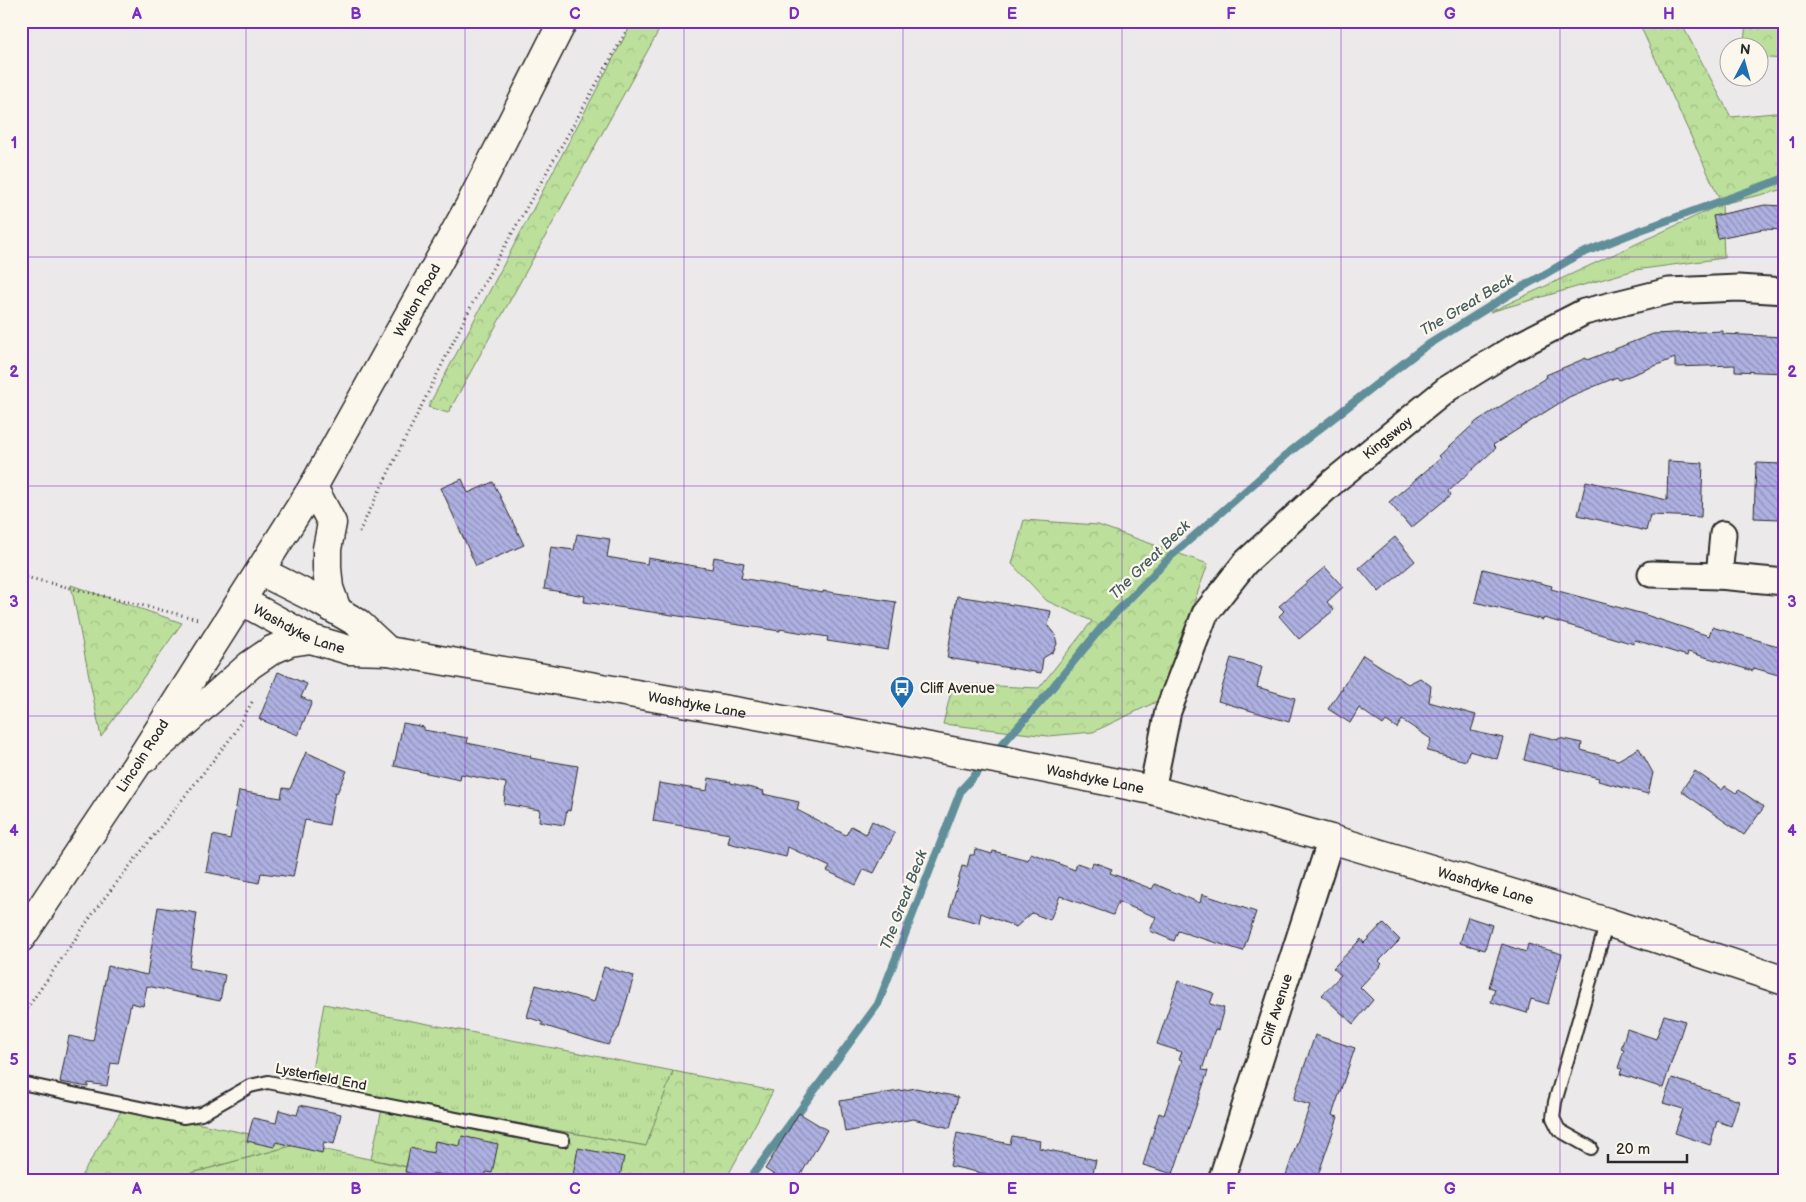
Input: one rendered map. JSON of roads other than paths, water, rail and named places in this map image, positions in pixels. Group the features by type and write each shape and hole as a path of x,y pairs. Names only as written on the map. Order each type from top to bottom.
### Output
{"main road":[{"name":"Welton Road","path":"260,571 313,487 470,205 562,21"},
{"path":"313,487 332,523 326,548 327,568 330,588 337,610"},
{"name":"Washdyke Lane","path":"260,571 358,622 388,651"},
{"name":"Lincoln Road","path":"21,938 136,766 260,571"},
{"name":"Washdyke Lane","path":"242,601 311,639 348,650 388,651 735,711 1152,790 1331,839 1607,922 1785,981"},
{"path":"136,766 250,665 272,650 290,642 311,639"}],"street":[{"name":"Kingsway","path":"1152,790 1168,711 1205,614 1246,563 1334,480 1447,389 1512,348 1584,312 1669,291 1738,288 1785,291"},
{"path":"1719,576 1724,534"},
{"path":"1651,574 1719,576 1785,582"},
{"name":"Cliff Avenue","path":"1221,1181 1331,839"}],"lane":[{"path":"1591,1148 1559,1130 1553,1118 1555,1102 1607,922"},
{"name":"Lysterfield End","path":"21,1084 183,1117 201,1114 250,1086 268,1082 563,1140"}],"waterway":[{"name":"The Great Beck","path":"995,752 1043,699 1101,628 1170,557 1291,451 1423,348 1505,297 1578,255 1638,231 1785,178"},
{"name":"The Great Beck","path":"748,1181 878,1004 961,790 986,763"}],"place":[{"name":"Cliff Avenue","path":"902,709"}]}
